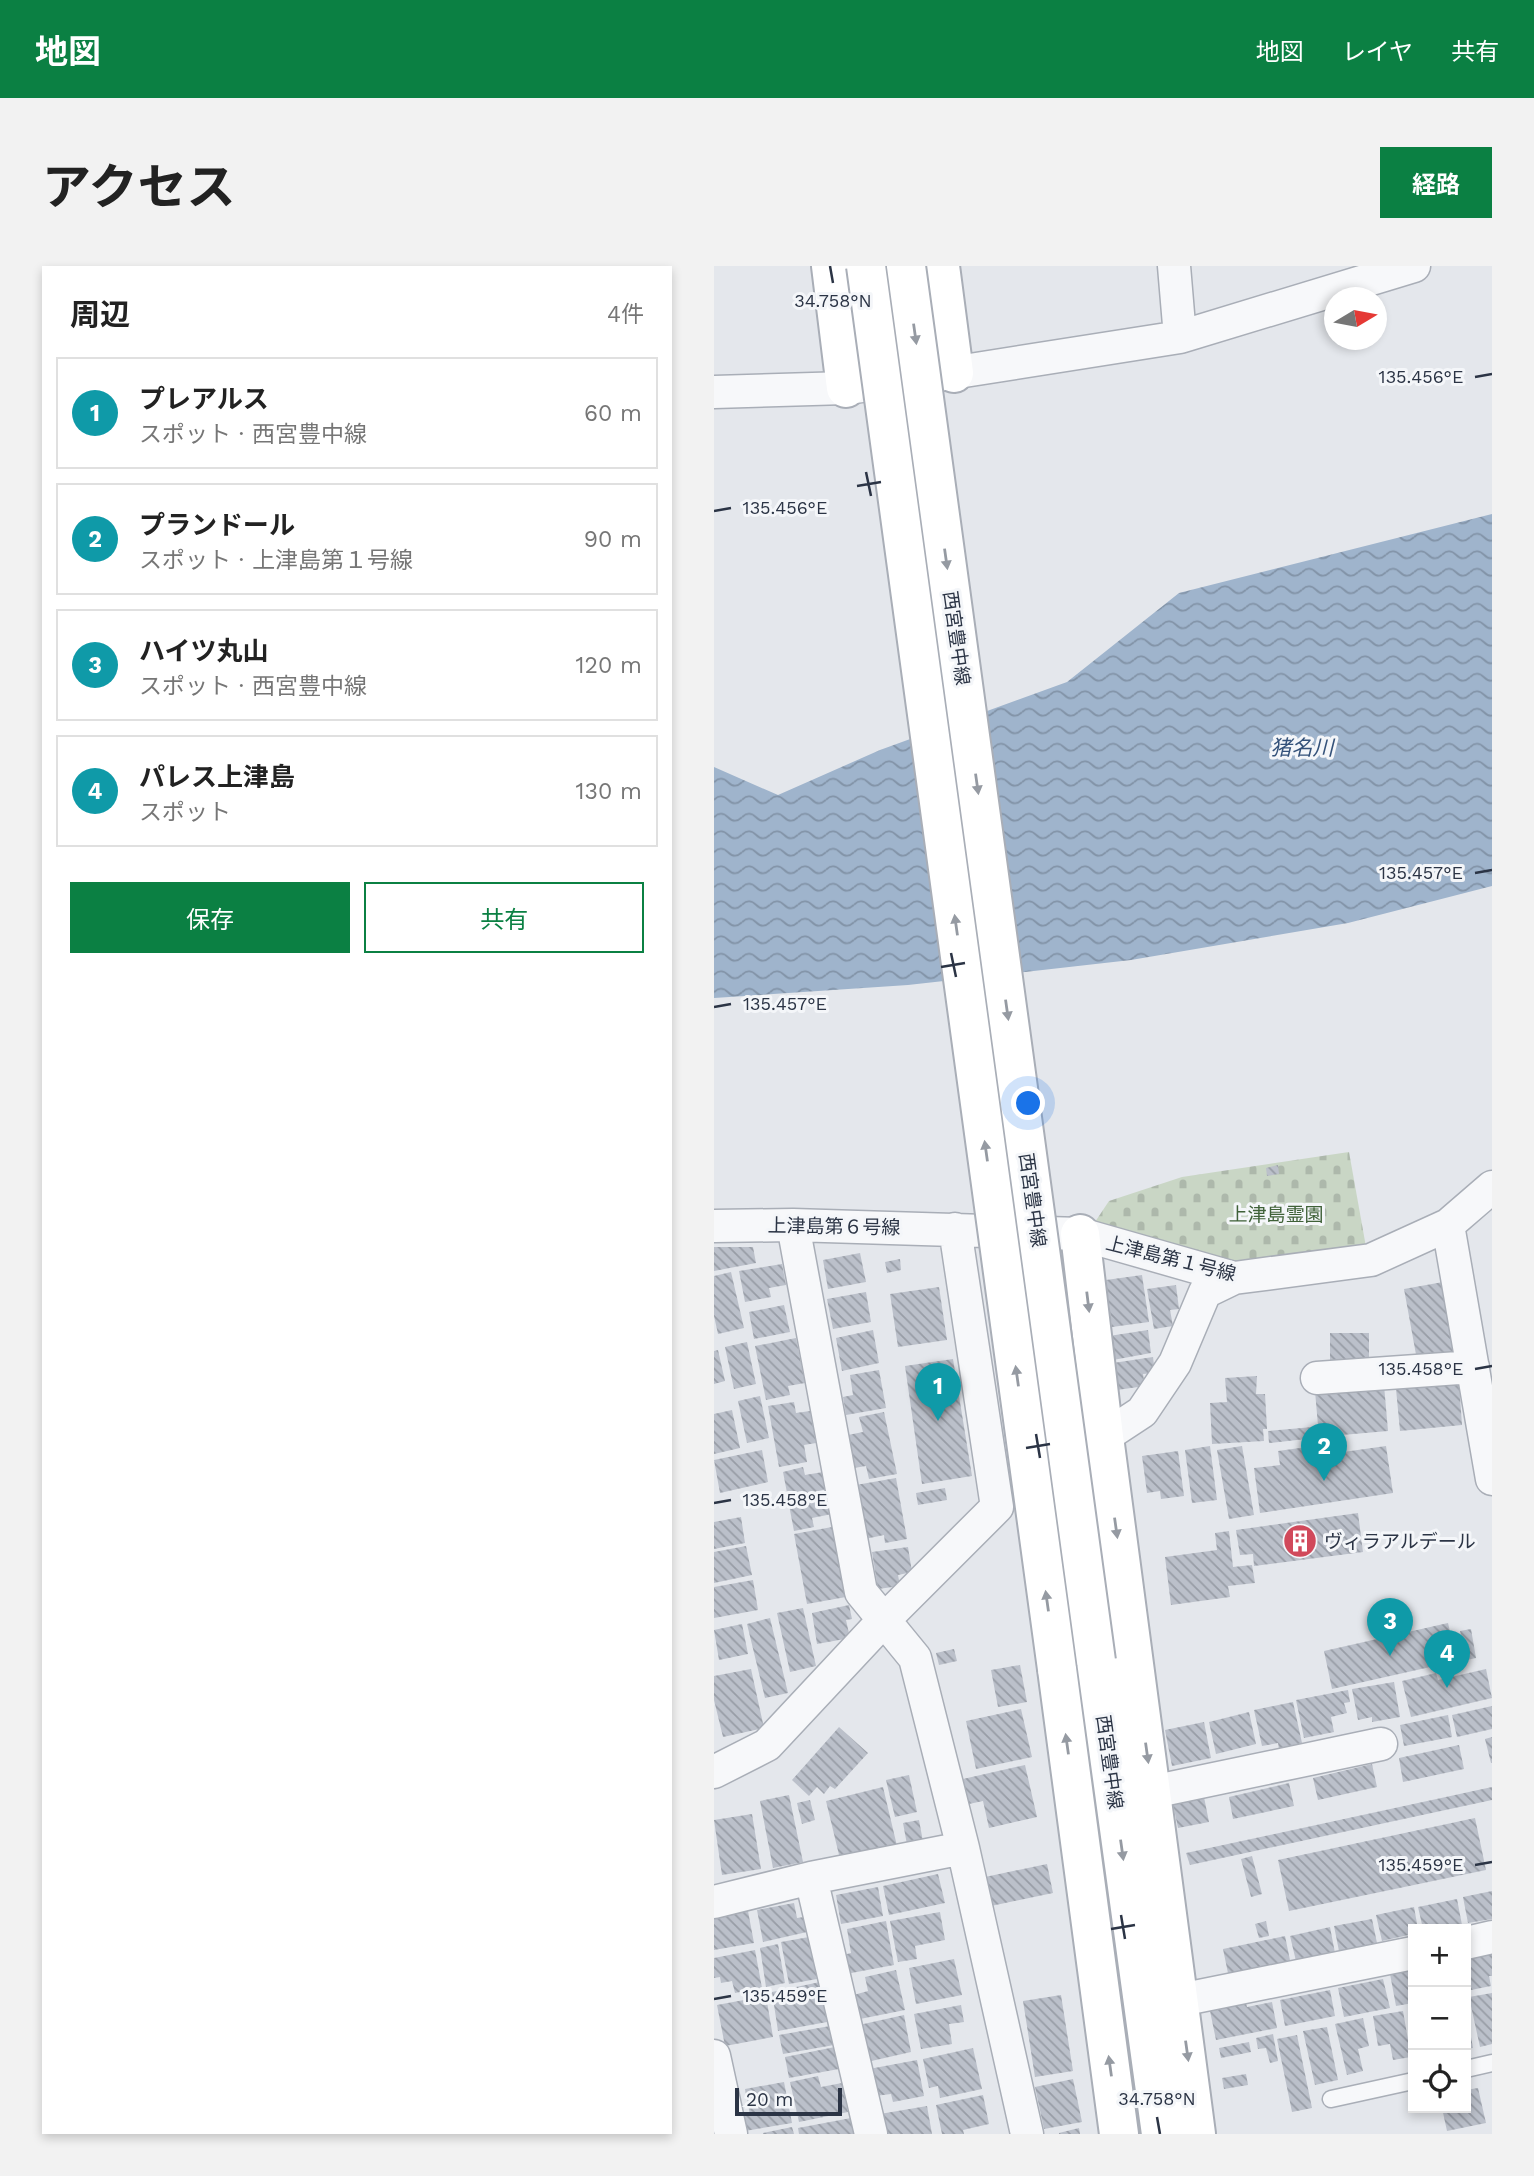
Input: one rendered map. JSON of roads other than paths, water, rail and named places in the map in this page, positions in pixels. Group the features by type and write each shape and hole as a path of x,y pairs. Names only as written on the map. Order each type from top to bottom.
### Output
{"main road":[{"path":"831,266 846,388"},
{"name":"西宮豊中線","path":"866,266 1119,2134"},
{"name":"西宮豊中線","path":"906,266 1161,2134"},
{"path":"940,266 954,373"},
{"path":"1080,1234 1104,1437 1196,2134"}],"street":[{"path":"1174,266 1181,337"},
{"path":"714,392 846,388 1181,337 1414,266"},
{"name":"上津島第１号線","path":"955,1229 1080,1234 1234,1278 1371,1260 1448,1225 1492,1187"},
{"path":"793,1224 861,1592 915,1658 963,1848 1027,2134"},
{"name":"上津島第６号線","path":"714,1226 793,1224 955,1229"},
{"path":"1448,1225 1492,1479"},
{"path":"715,1767 767,1745 883,1621 997,1507 955,1229"},
{"path":"1104,1437 1142,1412 1175,1363 1205,1292 1234,1278"},
{"path":"1317,1378 1473,1367"},
{"path":"1152,1792 1381,1744"},
{"path":"714,1902 811,1878 963,1848"},
{"path":"811,1878 871,2134"},
{"path":"1471,1942 1492,1937"},
{"path":"1180,2000 1408,1954"},
{"path":"714,2056 731,2134"}],"lane":[{"path":"1471,2068 1492,2063"},
{"path":"1331,2099 1408,2082"}],"water":[{"name":"猪名川","path":"1492,514 1492,886 1348,923 1131,960 908,985 714,998 714,767 778,795 880,750 1067,682 1179,593"}],"place":[{"name":"プレアルス","path":"938,1421"},
{"name":"プランドール","path":"1324,1481"},
{"name":"ヴィラアルデール","path":"1300,1541"},
{"name":"ハイツ丸山","path":"1390,1656"},
{"name":"パレス上津島","path":"1447,1688"}],"park label":[{"name":"上津島霊園","path":"1276,1214"}]}
